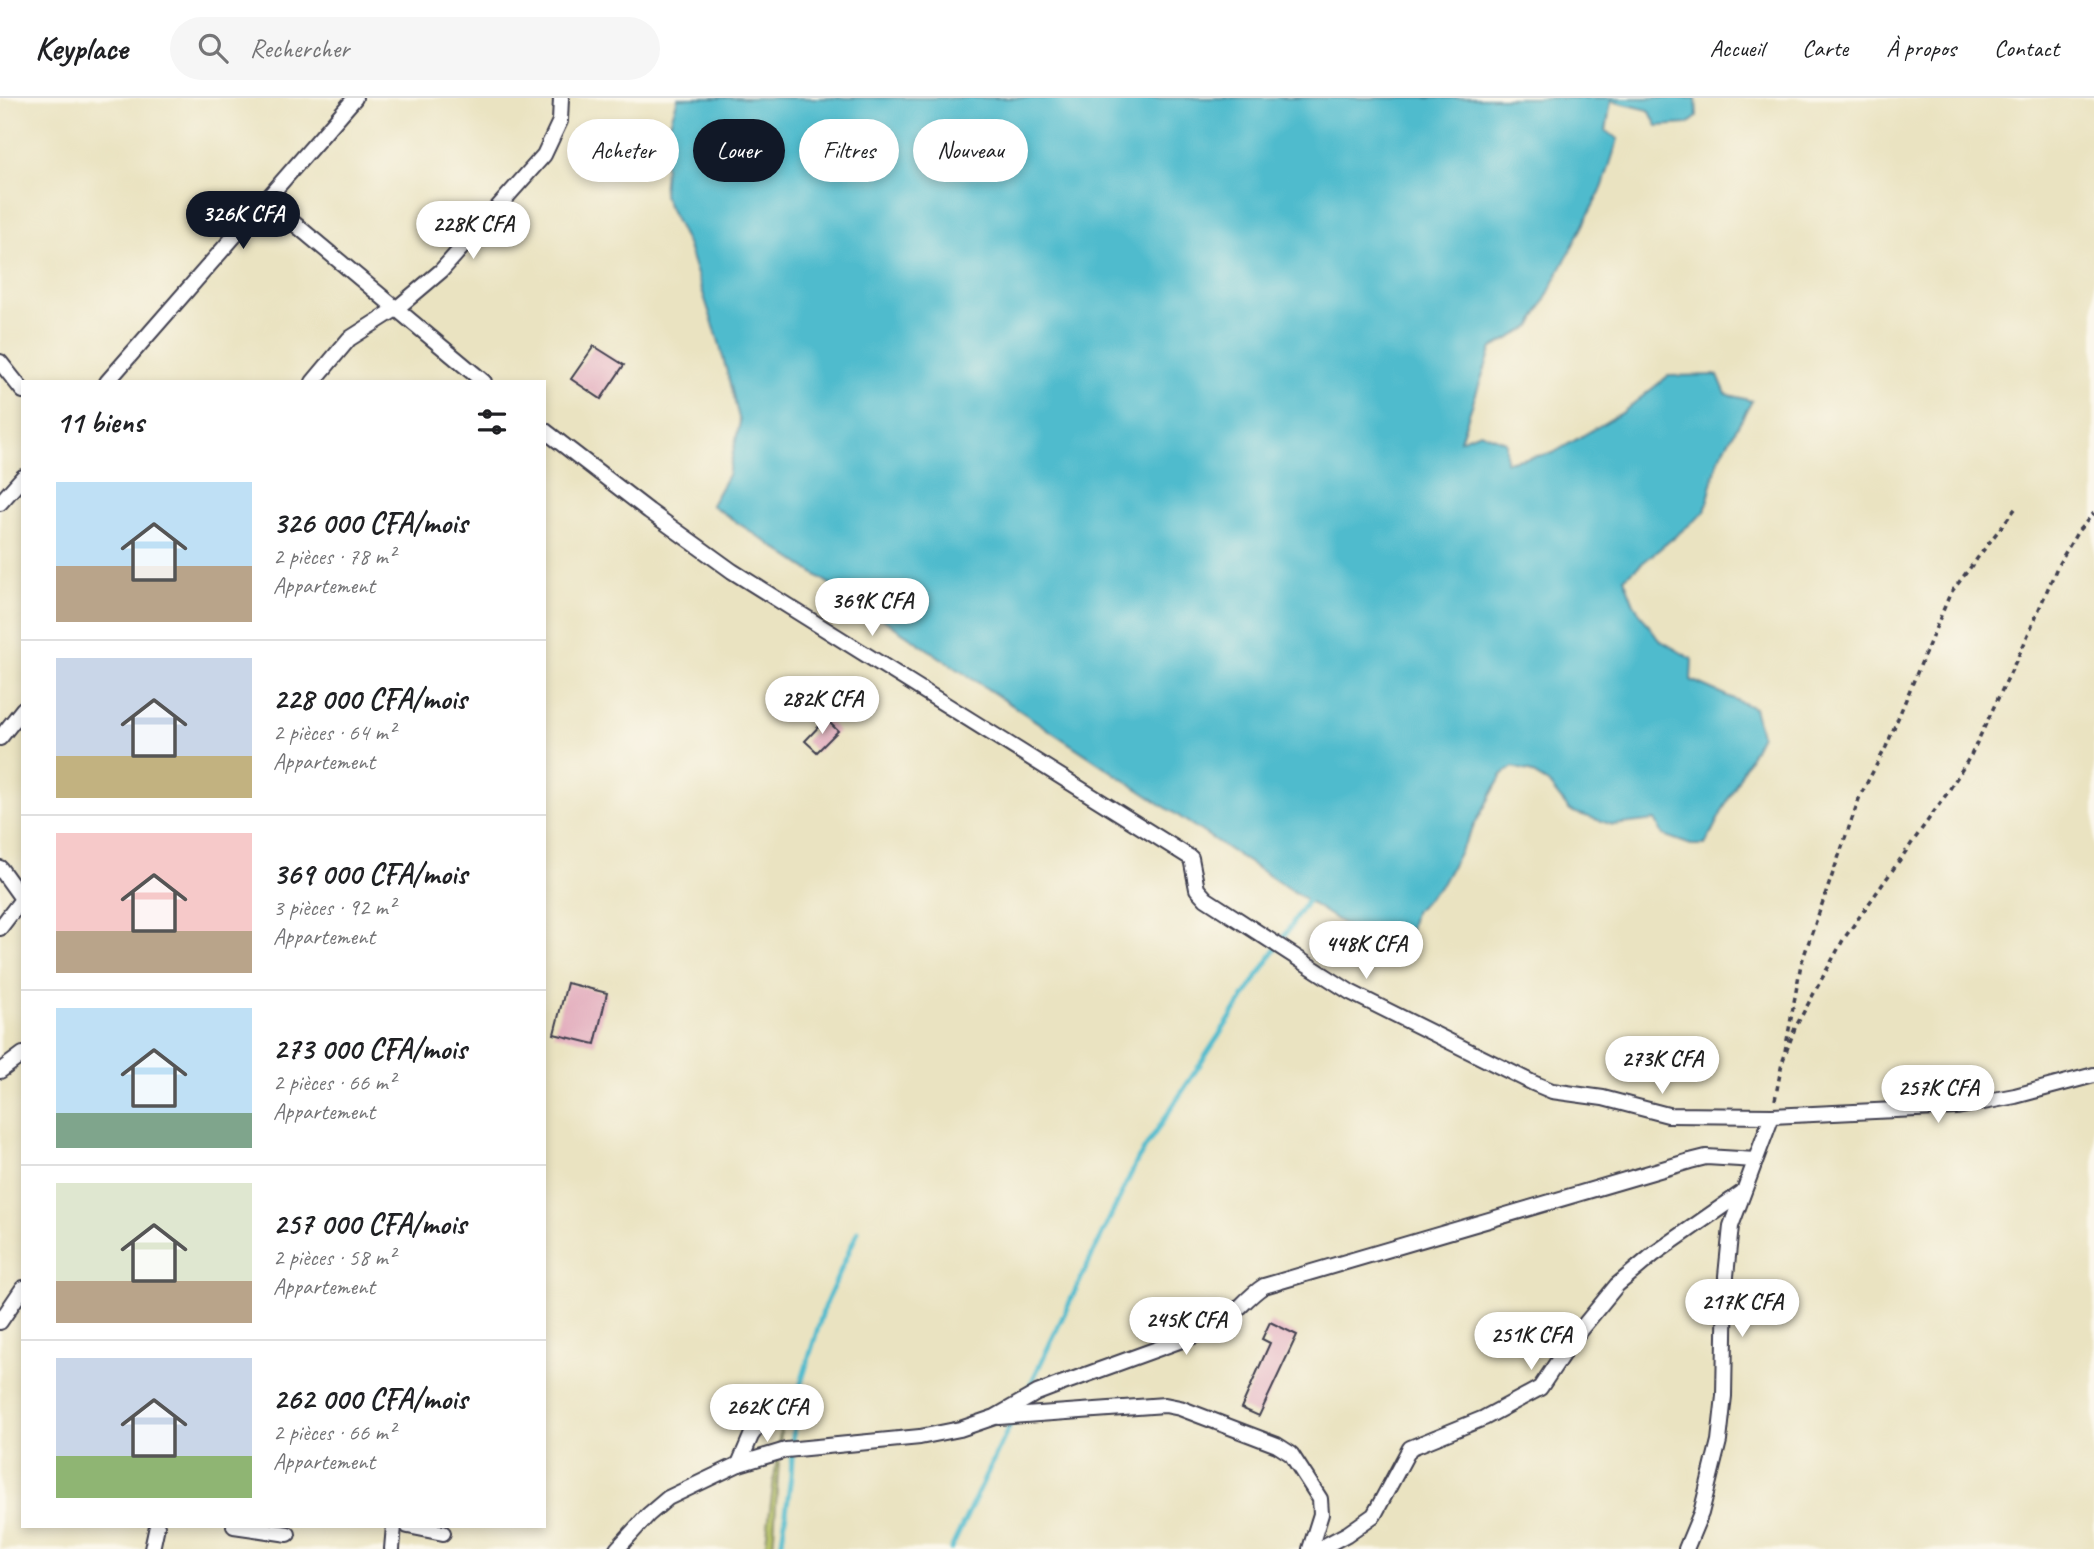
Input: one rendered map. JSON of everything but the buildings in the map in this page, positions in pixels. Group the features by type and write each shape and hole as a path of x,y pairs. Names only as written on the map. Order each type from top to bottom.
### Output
{"street":[{"path":"109,380 355,98"},
{"path":"315,380 349,339 396,309 441,271 544,155 560,121 561,98"},
{"path":"265,199 478,380"},
{"path":"0,362 21,388"},
{"path":"546,432 732,571 1191,858 1197,889 1201,895 1350,992 1516,1076 1552,1091 1603,1098 1668,1115 1772,1116 1957,1107 2015,1096 2094,1074"},
{"path":"0,503 21,479"},
{"path":"0,738 21,712"},
{"path":"0,868 21,898"},
{"path":"0,928 21,900"},
{"path":"0,1071 21,1055"},
{"path":"1686,1549 1701,1513 1719,1441 1724,1396 1729,1238 1772,1116"},
{"path":"617,1549 648,1515 668,1498 738,1464 786,1450 944,1433 995,1417 1037,1393 1215,1328 1233,1317 1256,1291 1264,1286 1690,1161 1706,1157 1756,1160"},
{"path":"1319,1549 1374,1515 1410,1448 1484,1418 1540,1388 1572,1340 1617,1285 1654,1254 1743,1192"},
{"path":"0,1322 21,1291"},
{"path":"995,1417 1165,1405 1180,1408 1277,1445 1291,1454 1320,1499 1321,1514 1310,1549"},
{"path":"738,1464 751,1436 769,1410"},
{"path":"152,1549 157,1528"},
{"path":"245,1528 288,1536"},
{"path":"392,1549 394,1528"},
{"path":"418,1528 443,1533"}],"path":[{"path":"1772,1116 1801,964 1860,796 1886,747 1950,594 2018,505"},
{"path":"1782,1063 1795,1028 1843,940 1948,792 1971,755 2059,565 2078,531 2094,513"}],"green space":[{"path":"782,1416 773,1549 765,1549"}],"water":[{"path":"678,98 1696,98 1697,117 1688,124 1657,126 1649,110 1611,101 1606,131 1618,139 1603,186 1531,327 1492,348 1460,440 1480,432 1506,442 1506,462 1553,453 1623,412 1668,376 1718,375 1726,394 1752,401 1718,460 1705,512 1624,578 1634,604 1658,639 1692,659 1691,680 1754,708 1761,735 1705,845 1691,845 1663,835 1655,820 1613,825 1570,811 1548,783 1528,771 1513,767 1502,775 1442,884 1414,912 1402,962 711,505 728,475 740,422 719,342 687,244 663,195 664,182 679,182 679,119 671,119"}],"waterway":[{"path":"1025,1396 1138,1159 1307,901"},
{"path":"781,1549 791,1476 795,1403 824,1308 858,1231"},
{"path":"951,1549 1014,1417"}]}
